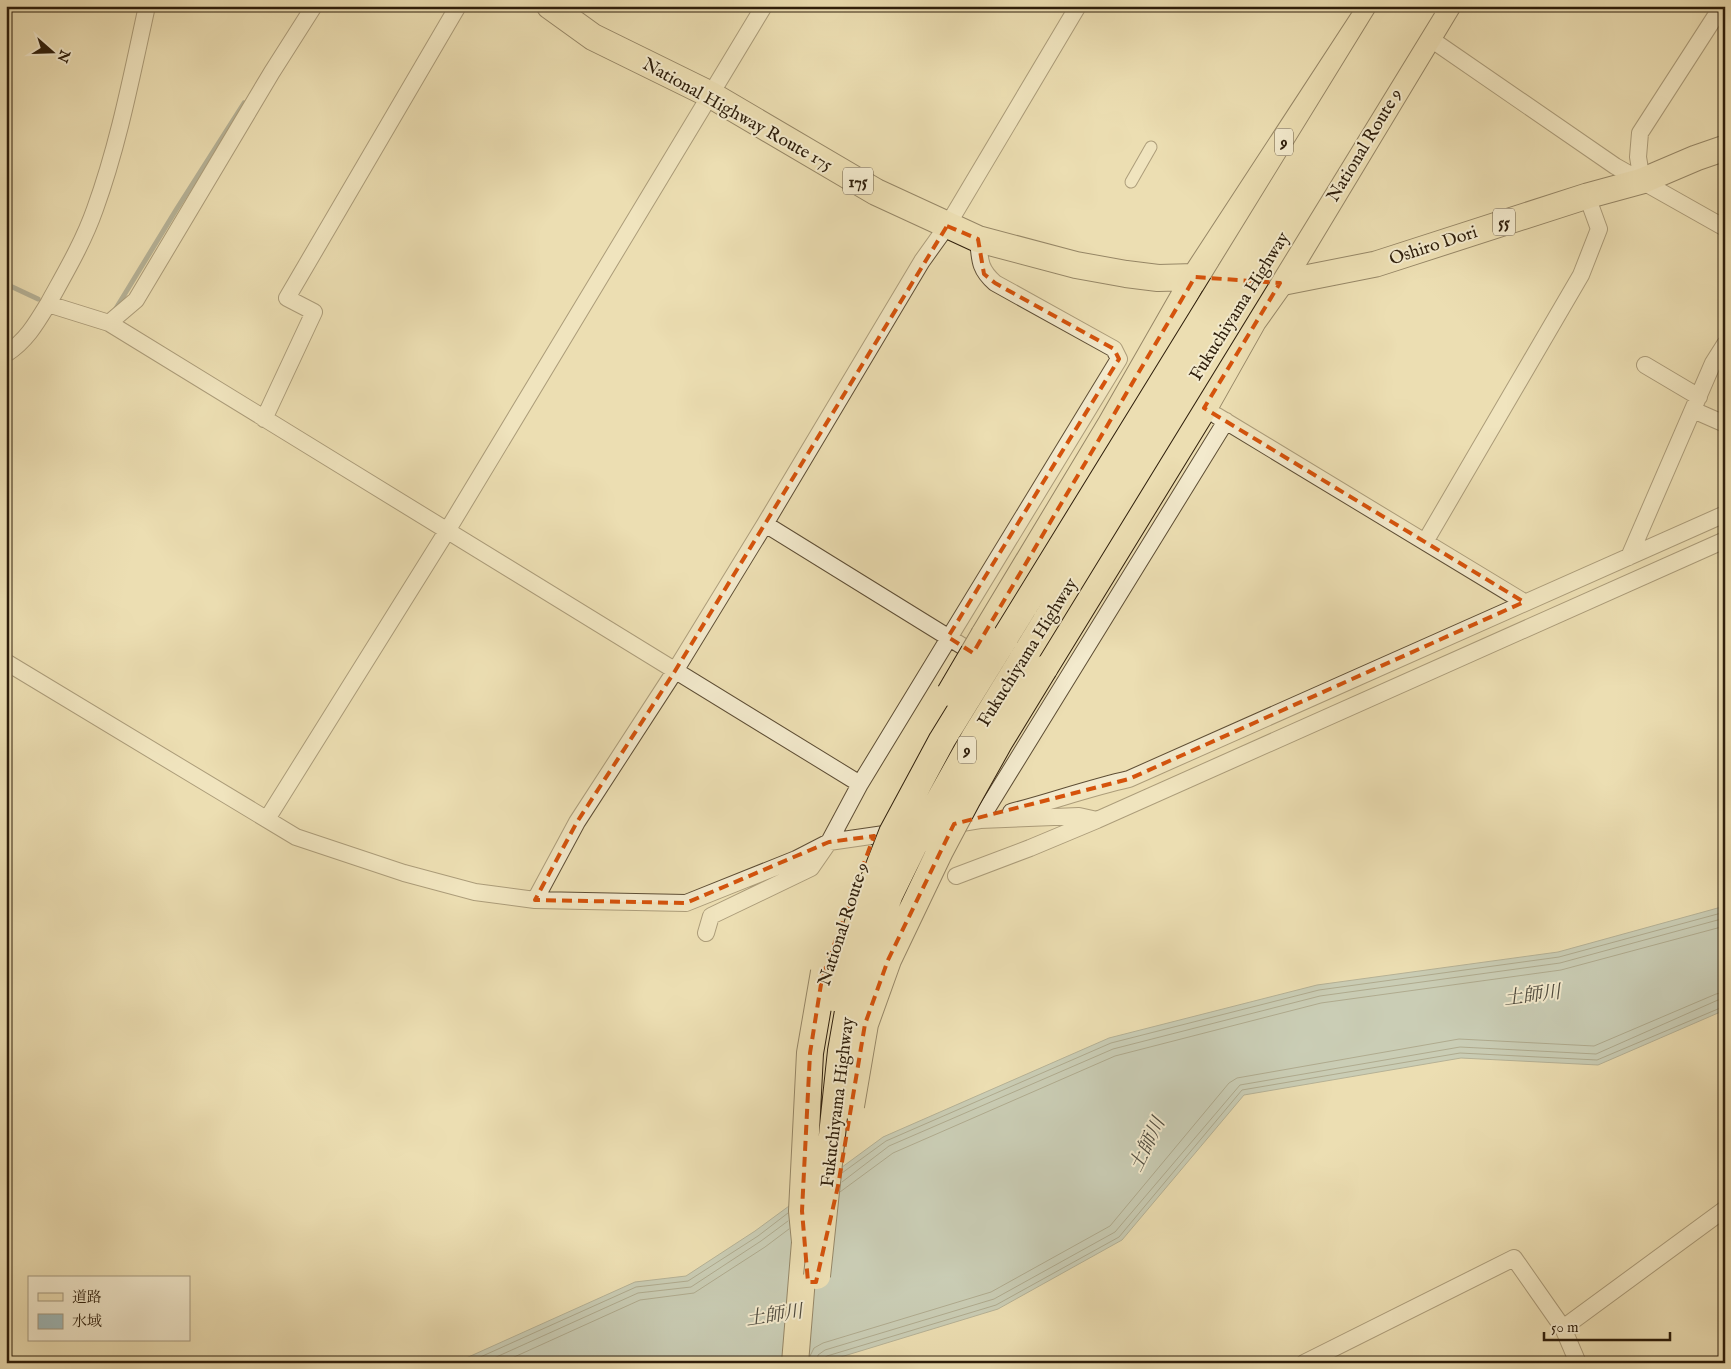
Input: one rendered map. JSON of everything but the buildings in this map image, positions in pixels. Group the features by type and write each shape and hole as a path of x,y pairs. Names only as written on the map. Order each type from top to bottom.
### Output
{"highway":[{"name":"National Highway Route 175","path":"550,6 592,37 711,95 876,192 978,239 1076,265 1158,278 1195,278 1280,283"},
{"name":"9","path":"1195,278 1372,6"},
{"name":"Fukuchiyama Highway","path":"795,1363 804,1242 825,1052 834,994 863,907 892,833 942,740 1394,6"},
{"name":"Fukuchiyama Highway","path":"807,1363 841,1051 850,1000 890,894 913,847 974,738 1423,6"},
{"name":"National Route 9","path":"1280,283 1447,6"},
{"name":"National Route 9","path":"804,1242 802,1211 810,1053 822,978 844,909 883,813 984,635 1111,424 1195,278"},
{"name":"9","path":"817,1276 838,1186 865,1024 888,960 940,851 1000,741 1044,669 1215,415 1254,321 1280,283"}],"main road":[{"name":"Oshiro Dori","path":"1280,283 1376,264 1587,196 1642,181 1725,148"}],"street":[{"path":"6,354 16,348 29,335 80,246 95,210 116,143 146,6"},
{"path":"109,323 136,300 257,97 314,6"},
{"path":"264,419 314,312 287,298 458,6"},
{"path":"267,819 447,531 764,6"},
{"path":"535,900 577,822 675,671 922,261 947,226 1078,6"},
{"path":"1383,6 1615,166 1725,228"},
{"path":"1642,181 1638,157 1640,133 1722,6"},
{"path":"1131,182 1150,147"},
{"path":"1425,542 1581,275 1599,229 1587,196"},
{"path":"706,932 711,916 811,868 830,842 860,784 1118,359 1114,349 995,283 984,274 980,263 978,239"},
{"path":"48,304 109,323 860,784"},
{"path":"1629,557 1713,363 1725,344"},
{"path":"1645,365 1725,424"},
{"path":"980,820 1053,702 1215,415 1524,602"},
{"path":"980,820 1041,804 1094,787 1129,779 1725,514"},
{"path":"765,524 1053,702"},
{"path":"956,876 1096,820 1725,540"},
{"path":"6,662 296,837 404,873 475,892 535,900 686,902 796,859 830,842 980,820 1079,816 1096,820"},
{"path":"1563,1328 1725,1209"},
{"path":"1304,1363 1514,1258 1563,1328 1578,1363"}],"highlighted area":[{"path":"947,226 978,239 984,274 995,283 1114,349 1119,359 948,637 973,653 1195,277 1280,283 1204,408 1524,602 1129,779 954,824 888,960 865,1024 838,1186 816,1282 808,1282 802,1211 810,1053 822,978 874,836 829,842 686,903 535,900 577,822 675,671"}],"water":[{"name":"土師川","path":"1725,906 1725,1010 1598,1065 1461,1058 1244,1095 1122,1240 998,1309 821,1363 455,1363 635,1282 686,1276 755,1231 883,1137 1109,1038 1317,985 1558,952"}],"waterway":[{"path":"115,310 244,103"},
{"path":"6,284 38,299"}]}
